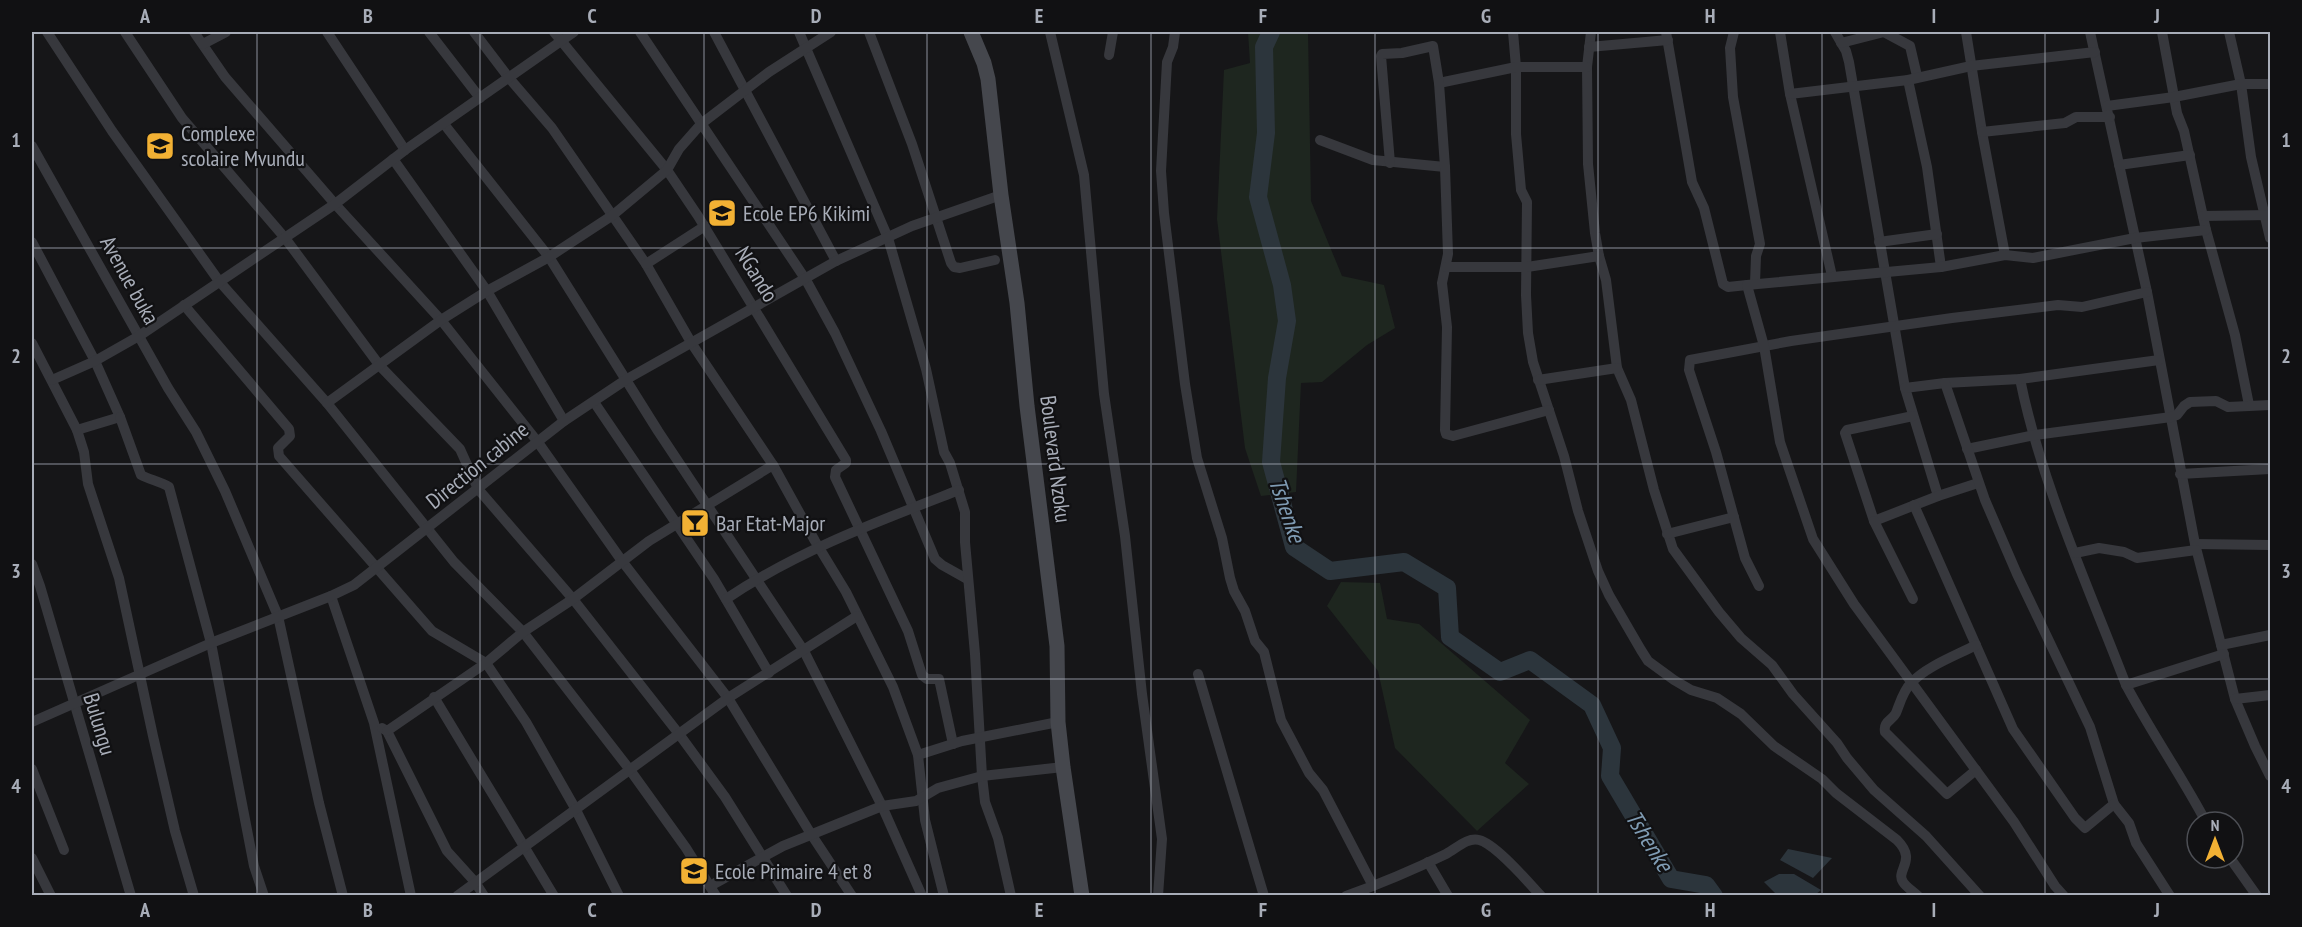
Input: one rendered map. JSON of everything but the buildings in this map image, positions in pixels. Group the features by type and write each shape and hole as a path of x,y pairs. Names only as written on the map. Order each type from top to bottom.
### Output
{"street":[{"path":"48,32 112,131 219,281 327,403 454,562 523,632 630,770 713,891 760,856 882,806 911,803 922,799 938,788 982,776 1062,767"},
{"path":"125,32 182,118 285,238 380,366 460,449 478,489 573,599 679,734 725,797 787,896"},
{"path":"194,32 225,77 335,204 441,320 537,441 622,561 728,698 811,834 852,896"},
{"path":"203,44 226,32"},
{"path":"327,32 405,150"},
{"path":"429,32 480,98"},
{"path":"474,32 552,128 646,264 692,344 772,465 818,547 846,591 893,687 918,755 928,835 944,896"},
{"path":"52,380 95,361 139,336 335,204 405,150 510,78 557,36 574,32"},
{"path":"640,32 806,280 840,342 881,430 935,559 942,566 967,579"},
{"path":"714,32 836,261"},
{"path":"799,32 888,238 926,369 944,452 950,463 965,512 967,579 985,802 998,838 1011,896"},
{"path":"327,403 441,320 487,291 549,257 613,215 668,170 679,149 701,124 744,89 831,32"},
{"path":"869,32 912,144 954,267 960,268 994,260"},
{"name":"Boulevard Nzoku","path":"971,32 988,79 1001,195 1017,303 1027,406 1057,646 1058,722 1079,895"},
{"path":"1050,32 1084,175 1104,394 1125,536 1142,694 1162,839 1158,896"},
{"path":"1109,55 1113,32"},
{"path":"1175,32 1173,47 1167,63 1162,182 1171,280 1197,458 1222,538 1234,591 1245,611 1255,641 1264,652 1281,720 1309,773 1323,790 1373,886"},
{"path":"1513,32 1516,67 1516,134 1521,190 1527,202 1528,333 1538,380 1598,571 1609,595 1648,661 1691,690 1717,698 1741,714 1774,746 1822,779 1836,793 1897,840 1905,848 1907,856 1901,877 1918,896"},
{"path":"1591,32 1587,67 1588,164 1599,256 1606,280 1617,368 1631,400 1667,534 1682,564 1734,630 1772,665 1793,694 1837,743 1874,790 1926,836 1980,896"},
{"path":"1734,32 1730,48 1733,97 1760,244 1751,284 1780,442 1813,539 1854,604 2014,822 2055,886 2064,896"},
{"path":"1780,32 1790,94 1832,276"},
{"path":"1835,32 1847,54 1905,388 1938,496"},
{"path":"1841,43 1884,32 1910,46 1941,267"},
{"path":"1966,32 2005,255"},
{"path":"2090,32 2147,292 2196,547 2235,699 2271,776"},
{"path":"2162,32 2177,113 2190,155 2206,230 2235,335 2249,405"},
{"path":"2229,32 2241,84 2251,157 2268,215 2271,238"},
{"name":"NGando","path":"557,36 668,170 705,226 847,462 836,470 835,477 860,529"},
{"path":"1589,47 1667,36 1692,182 1704,208 1723,284 1728,287 1941,267 2005,255 2033,258 2135,238 2206,230"},
{"path":"1390,163 1381,56 1385,53 1402,53 1433,46 1439,83 1445,168 1446,267 1442,283 1446,320 1446,434 1453,436 1549,410"},
{"path":"1790,94 1913,78 1971,66 2095,52"},
{"path":"1439,83 1516,67 1587,67"},
{"path":"2107,106 2162,99 2241,84 2271,84"},
{"path":"2162,99 2177,113"},
{"path":"1982,132 2065,123 2076,117 2110,117"},
{"path":"444,124 549,257 706,504 804,651 882,806 922,896"},
{"path":"1320,140 1359,156 1390,163 1445,168"},
{"name":"Avenue buka","path":"32,146 169,390 196,432 225,491 278,616 319,803 343,896"},
{"path":"2119,165 2190,155"},
{"path":"393,159 487,291 564,421"},
{"name":"Direction cabine","path":"32,722 211,643 354,585 537,441 627,379 755,309 836,261 912,226 1001,195"},
{"path":"2203,216 2268,215"},
{"path":"646,264 705,226"},
{"path":"1879,242 1937,234"},
{"path":"32,242 95,361 120,417 141,475 169,487 211,643 254,866 264,896"},
{"path":"1446,267 1527,267 1599,256"},
{"path":"1759,586 1746,558 1716,452 1689,370 1690,360 1695,357 1895,326 2058,305 2082,307 2147,292"},
{"path":"184,305 289,429 290,436 278,448 279,456 432,631 486,663 522,715 575,808 619,896"},
{"path":"32,343 77,430 86,460 88,484 119,578 175,831 194,896"},
{"path":"1905,388 1945,383 2020,379 2159,360"},
{"path":"1538,380 1617,368"},
{"path":"2020,379 2058,508 2126,685 2140,712 2185,781 2200,810"},
{"path":"1945,383 1978,483 2017,574 2090,727 2114,804 2129,823 2136,843 2170,896"},
{"path":"1967,449 2035,435 2171,417 2177,415 2190,402 2216,401 2228,406 2271,405"},
{"path":"594,402 726,599 769,673"},
{"path":"1912,599 1874,521 1845,433 1847,430 1913,416"},
{"path":"77,430 120,417"},
{"path":"387,731 486,663 523,632 573,599 676,523 772,465"},
{"path":"2181,474 2271,469"},
{"path":"1874,521 1978,483"},
{"path":"726,599 755,579 818,547 959,490"},
{"path":"1914,505 2013,729 2075,818 2085,828 2114,804"},
{"path":"1667,534 1734,517"},
{"path":"860,529 908,631 922,675 927,679 939,679 953,744"},
{"path":"2075,553 2099,548 2124,552 2137,558 2196,547 2271,545"},
{"name":"Bulungu","path":"32,564 131,896"},
{"path":"331,596 374,723 411,896"},
{"path":"457,896 728,698 857,616"},
{"path":"2126,685 2222,649 2271,635"},
{"path":"1976,645 1910,683 1895,715 1885,724 1885,732 1947,794 1976,770"},
{"path":"1198,674 1264,896"},
{"path":"2235,699 2271,695"},
{"path":"434,697 554,896"},
{"path":"918,755 953,744 1058,722"},
{"path":"374,723 387,731 447,851 475,882 484,896"},
{"path":"32,769 64,850"},
{"path":"1346,896 1447,854 1463,843 1476,839 1483,841 1502,855 1541,896"},
{"path":"32,858 51,896"},
{"path":"1428,862 1448,896"},
{"path":"2239,870 2257,896"}],"shaded area":[{"path":"1248,32 1308,32 1311,201 1342,276 1384,285 1395,328 1367,345 1322,382 1301,383 1296,492 1261,496 1245,448 1217,219 1224,70 1250,63"},
{"path":"1341,582 1380,583 1387,619 1419,624 1530,720 1505,763 1529,784 1477,831 1395,748 1378,671 1327,606"},
{"path":"1788,849 1832,858 1813,878 1780,860"},
{"path":"1779,874 1794,874 1821,890 1815,895 1777,895 1764,882"}],"waterway":[{"name":"Tshenke","path":"1271,32 1264,47 1266,133 1258,197 1282,285 1287,321 1277,378 1271,462 1294,547 1330,571 1404,562 1447,588 1450,637 1500,672 1530,660 1592,705 1612,748 1610,776 1671,879 1706,885 1714,896"}],"place":[{"name":"Complexe scolaire Mvundu","path":"160,146"},
{"name":"Ecole EP6 Kikimi","path":"722,213"},
{"name":"Bar Etat-Major","path":"695,523"},
{"name":"Ecole Primaire 4 et 8","path":"694,871"}]}
